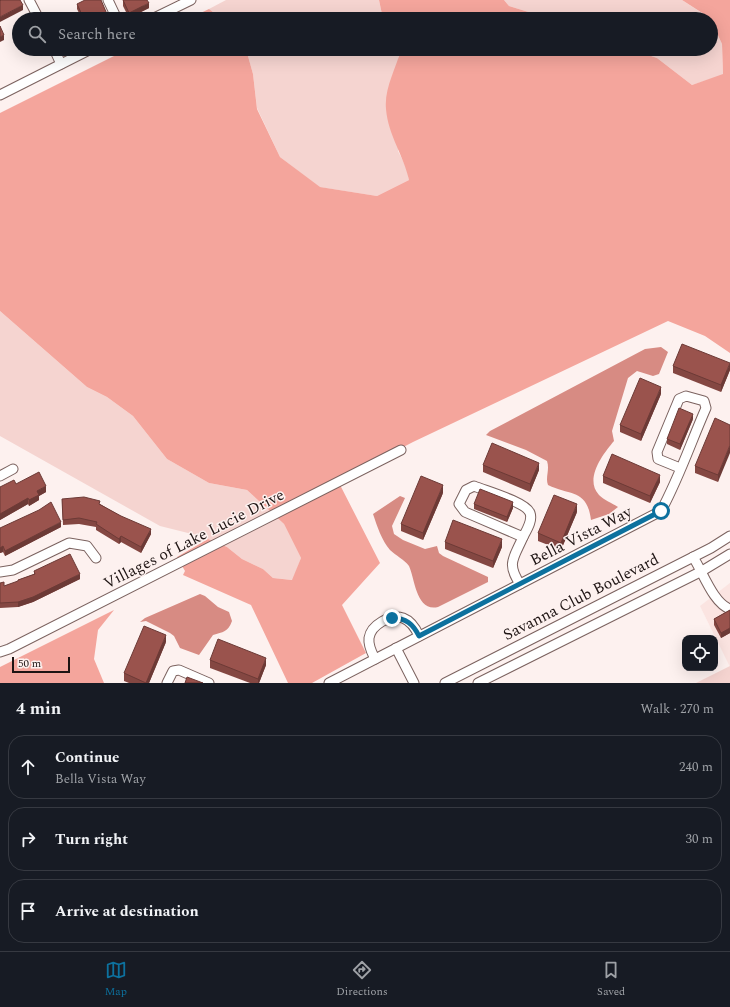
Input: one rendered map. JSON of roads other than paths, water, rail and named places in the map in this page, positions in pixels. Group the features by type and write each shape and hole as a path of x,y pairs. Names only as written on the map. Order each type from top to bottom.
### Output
{"street":[{"path":"29,0 35,12"},
{"path":"108,0 114,12"},
{"path":"166,12 188,1"},
{"path":"57,56 61,64"},
{"path":"0,95 77,56"},
{"name":"Bella Vista Way","path":"328,683 661,511 680,468 706,408 704,401 686,396 679,399 658,452 658,459 680,468"},
{"name":"Villages of Lake Lucie Drive","path":"0,652 9,649 401,450"},
{"path":"0,476 13,469"},
{"name":"Bella Vista Way","path":"520,584 513,574 511,566 522,537 529,524 531,514 526,506 474,486 466,490 459,504 465,512 522,537"},
{"name":"Savanna Club Boulevard","path":"445,683 693,557 730,536"},
{"path":"0,572 13,570 69,543 87,546 96,558"},
{"name":"Savanna Club Boulevard","path":"478,683 702,571 730,554"},
{"path":"693,557 717,599 723,606 730,608"},
{"path":"375,659 370,650 369,638 373,628 382,622 392,618 402,618 410,622 419,636"},
{"path":"396,648 414,683"},
{"path":"167,683 173,671 179,670 209,683"}]}
